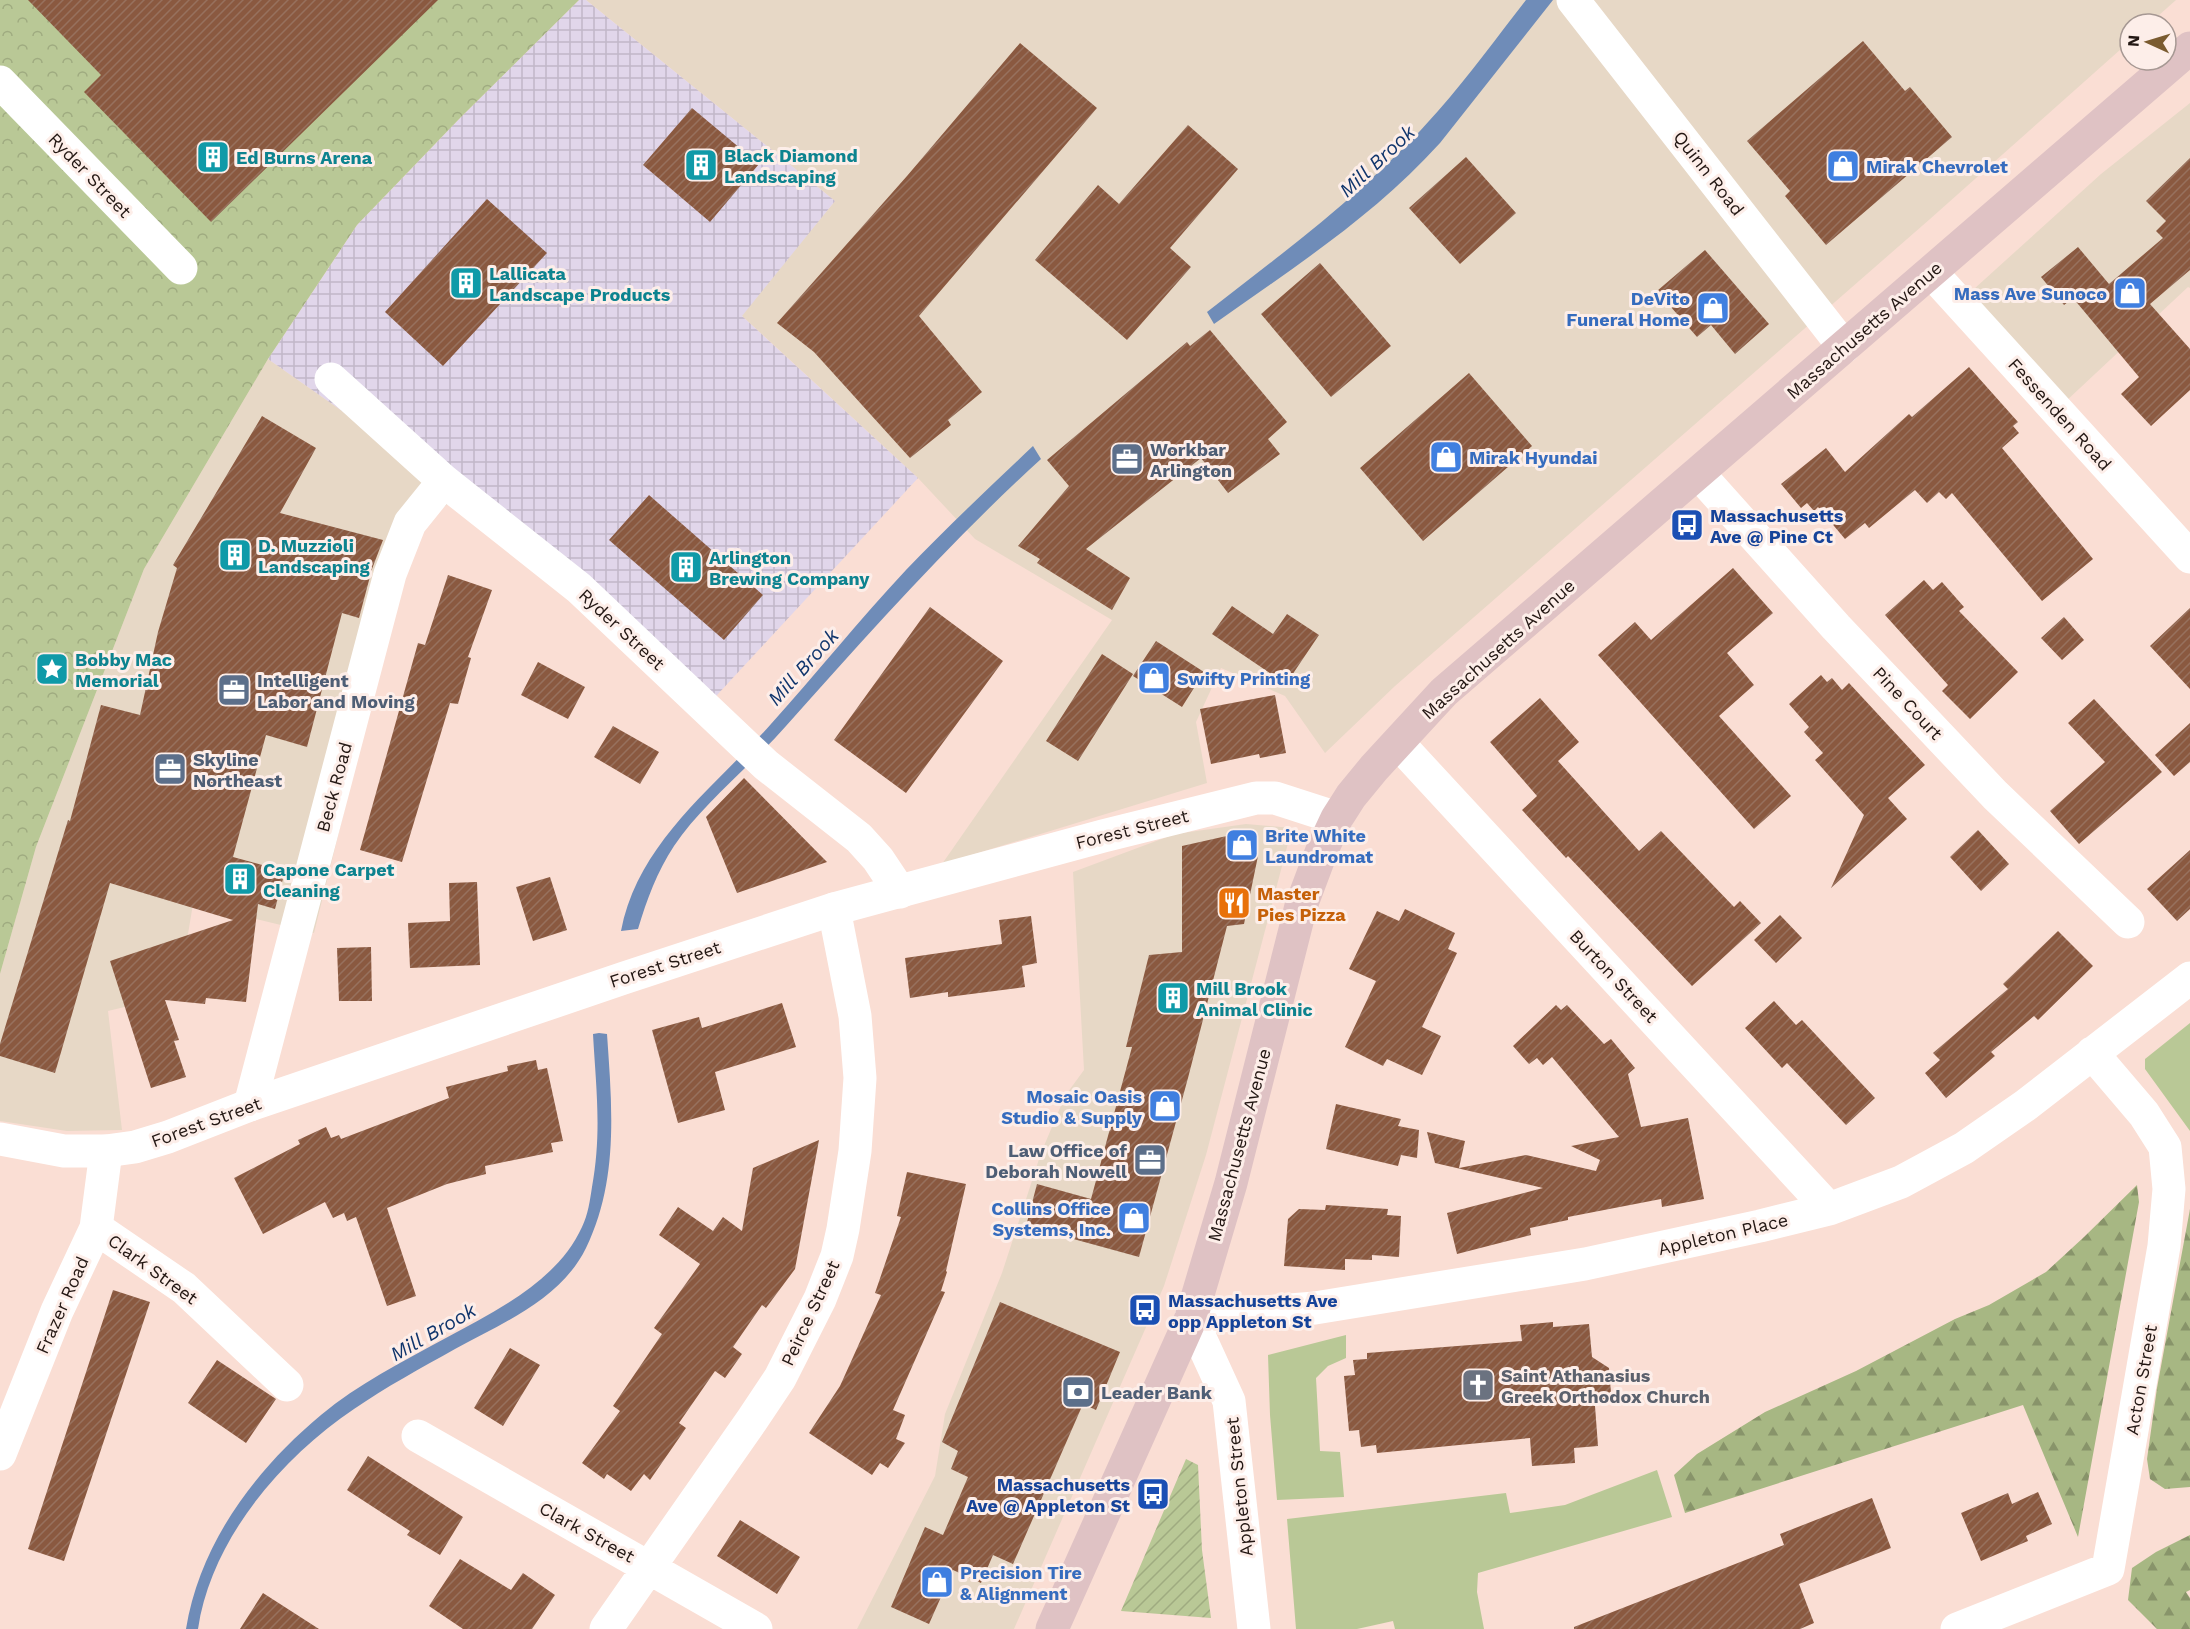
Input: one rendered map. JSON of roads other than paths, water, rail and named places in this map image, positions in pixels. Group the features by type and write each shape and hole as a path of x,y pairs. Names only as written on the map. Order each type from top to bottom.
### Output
{"main road":[{"name":"Massachusetts Avenue","path":"1052,1629 1191,1318 1231,1183 1301,906 1336,818 1374,768 1444,693 2190,48"}],"street":[{"name":"Quinn Road","path":"1573,0 1844,347"},
{"name":"Ryder Street","path":"0,81 181,268"},
{"name":"Fessenden Road","path":"1931,272 2190,557"},
{"name":"Ryder Street","path":"331,379 444,481 579,588 766,765 859,838 878,859 900,892"},
{"name":"Pine Court","path":"1698,473 1836,627 1987,786 2128,922"},
{"name":"Beck Road","path":"250,1105 390,574 410,522 444,481"},
{"name":"Burton Street","path":"1398,743 1829,1209"},
{"name":"Forest Street","path":"0,1139 64,1151 106,1151 135,1147 168,1137 250,1105 834,909 1103,836 1256,798 1279,799 1336,818"},
{"name":"Peirce Street","path":"606,1629 780,1378 820,1299 837,1256 855,1151 860,1078 855,1016 834,909"},
{"name":"Appleton Place","path":"1191,1318 1315,1308 1585,1264 1829,1209 1901,1182 1964,1148 2026,1104 2190,978"},
{"name":"Acton Street","path":"1957,1629 2108,1569 2164,1246 2169,1189 2165,1147 2144,1114 2092,1053"},
{"name":"Frazer Road","path":"0,1454 57,1311 96,1228 106,1151"},
{"name":"Clark Street","path":"96,1228 184,1288 287,1385"},
{"name":"Appleton Street","path":"1191,1318 1229,1401 1254,1629"},
{"name":"Clark Street","path":"418,1436 756,1629"}],"water":[{"path":"1526,0 1553,0 1440,143 1414,170 1332,240 1214,324 1207,312 1328,217 1412,139 1461,84"},
{"path":"1033,446 1041,459 942,556 773,741 713,799 686,830 674,846 658,876 638,929 621,931 630,899 644,870 661,843 681,818 771,724 906,570"},
{"path":"593,1034 607,1034 611,1143 604,1196 597,1222 575,1266 562,1282 529,1308 378,1393 327,1429 301,1452 276,1477 234,1533 205,1596 198,1629 186,1629 193,1597 217,1538 253,1484 297,1436 335,1404 365,1383 523,1293 557,1264 571,1246 586,1218 595,1167 597,1110"}],"place":[{"name":"Ed Burns Arena","path":"213,157"},
{"name":"Black Diamond Landscaping","path":"701,165"},
{"name":"Mirak Chevrolet","path":"1843,166"},
{"name":"Lallicata Landscape Products","path":"466,283"},
{"name":"Mass Ave Sunoco","path":"2130,293"},
{"name":"DeVito Funeral Home","path":"1713,308"},
{"name":"Mirak Hyundai","path":"1446,457"},
{"name":"Workbar Arlington","path":"1127,459"},
{"name":"Massachusetts Ave @ Pine Ct","path":"1687,525"},
{"name":"D. Muzzioli Landscaping","path":"235,555"},
{"name":"Arlington Brewing Company","path":"686,567"},
{"name":"Bobby Mac Memorial","path":"52,669"},
{"name":"Swifty Printing","path":"1154,678"},
{"name":"Intelligent Labor and Moving","path":"234,690"},
{"name":"Skyline Northeast","path":"170,769"},
{"name":"Brite White Laundromat","path":"1242,845"},
{"name":"Capone Carpet Cleaning","path":"240,879"},
{"name":"Master Pies Pizza","path":"1234,903"},
{"name":"Mill Brook Animal Clinic","path":"1173,998"},
{"name":"Mosaic Oasis Studio & Supply","path":"1165,1106"},
{"name":"Law Office of Deborah Nowell","path":"1150,1160"},
{"name":"Collins Office Systems, Inc.","path":"1134,1218"},
{"name":"Massachusetts Ave opp Appleton St","path":"1145,1310"},
{"name":"Saint Athanasius Greek Orthodox Church","path":"1478,1385"},
{"name":"Leader Bank","path":"1078,1392"},
{"name":"Massachusetts Ave @ Appleton St","path":"1153,1494"},
{"name":"Precision Tire & Alignment","path":"937,1582"}],"water label":[{"name":"Mill Brook","path":"1377,161"},
{"name":"Mill Brook","path":"803,667"},
{"name":"Mill Brook","path":"433,1332"}]}
